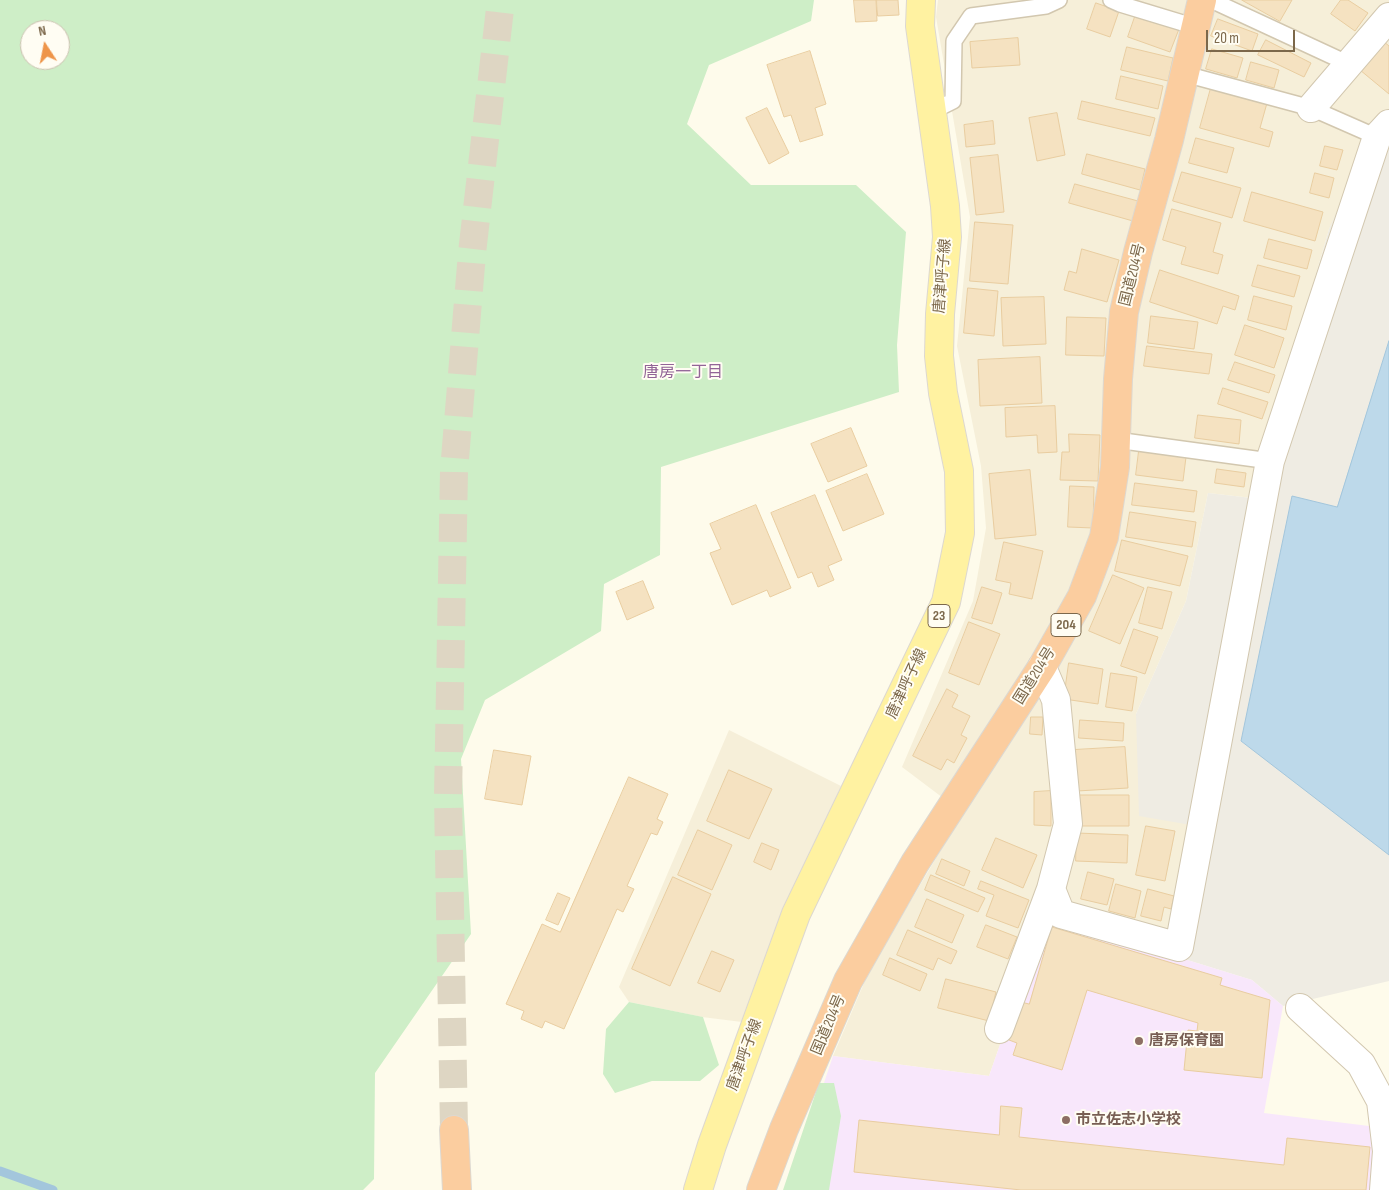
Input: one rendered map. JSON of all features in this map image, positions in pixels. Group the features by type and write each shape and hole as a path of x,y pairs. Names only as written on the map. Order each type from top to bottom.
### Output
{"highway":[{"name":"国道204号","path":"761,1190 784,1129 848,981 916,863 1042,667 1082,596 1104,537 1115,467 1118,379 1124,312 1202,0"},
{"path":"454,1130 457,1190"}],"main road":[{"name":"唐津呼子線","path":"698,1190 712,1145 796,914 946,602 960,533 959,471 939,356 940,314 948,236 920,26 921,0"}],"street":[{"path":"1312,108 1389,17"},
{"path":"1051,889 1061,914 1179,947 1270,461 1383,131"},
{"path":"998,1029 1051,889 1068,824 1056,700 1042,667"},
{"path":"1300,1008 1361,1064 1381,1102 1388,1151 1384,1190"}],"lane":[{"path":"930,112 953,101 954,41 971,16 1046,6 1059,0"},
{"path":"1111,0 1196,27"},
{"path":"1211,0 1349,64"},
{"path":"1185,74 1312,108 1383,131"},
{"path":"1116,440 1270,461"}],"shaded area":[{"path":"938,0 1389,0 1389,114 1329,229 1252,498 1208,493 1186,601 1136,714 1192,825 1168,954 1045,916 989,1076 833,1056 870,969 963,813 902,767 973,601 986,528 981,466 957,346 970,217 936,17"},
{"path":"1389,114 1389,981 1283,1006 1252,980 1168,954 1191,825 1139,816 1136,714 1186,601 1208,493 1252,498 1329,229 1372,134"},
{"path":"729,730 841,786 742,1022 702,1017 629,1002 619,987"},
{"path":"1045,916 1252,980 1283,1006 1264,1113 1377,1127 1375,1190 788,1190 833,1056 989,1076"}],"green space":[{"path":"0,0 814,0 811,21 709,65 687,124 751,185 856,185 906,232 897,345 899,392 661,467 660,555 604,584 601,631 485,700 461,759 471,934 375,1073 374,1179 363,1190 0,1190"},
{"path":"629,1002 703,1017 719,1065 700,1081 652,1081 615,1093 603,1074 606,1029"},
{"path":"819,1083 834,1083 841,1116 829,1190 783,1190"}],"water":[{"path":"1389,341 1389,855 1241,741 1292,496 1337,507"}],"building":[{"path":"854,0 876,0 877,21 856,22"},
{"path":"877,0 898,0 899,15 878,16"},
{"path":"1242,0 1292,0 1280,21"},
{"path":"1341,0 1348,0 1368,13 1355,31 1331,14"},
{"path":"1096,3 1119,11 1110,37 1087,29"},
{"path":"1136,14 1179,29 1170,52 1128,37"},
{"path":"1218,19 1258,34 1252,51 1211,36"},
{"path":"1018,38 1020,65 972,68 970,42"},
{"path":"1266,40 1311,63 1304,77 1258,55"},
{"path":"1383,41 1389,46 1389,94 1360,70"},
{"path":"1127,47 1173,58 1168,81 1121,70"},
{"path":"1212,49 1243,58 1237,78 1206,69"},
{"path":"810,51 826,104 815,108 823,135 800,142 791,115 784,117 767,65"},
{"path":"1251,62 1279,70 1274,88 1246,80"},
{"path":"1121,76 1163,86 1158,109 1116,99"},
{"path":"1211,88 1267,103 1260,128 1273,132 1269,147 1200,128"},
{"path":"1082,101 1155,118 1150,136 1078,119"},
{"path":"767,108 789,153 769,164 746,118"},
{"path":"1057,113 1065,155 1037,161 1029,118"},
{"path":"993,121 995,144 966,147 964,125"},
{"path":"1196,138 1234,148 1227,173 1189,163"},
{"path":"1325,146 1343,150 1337,170 1320,166"},
{"path":"1087,154 1145,169 1140,190 1082,174"},
{"path":"998,155 1004,212 976,215 970,158"},
{"path":"1182,172 1241,188 1232,218 1173,201"},
{"path":"1315,173 1334,178 1329,198 1310,193"},
{"path":"1075,184 1138,201 1133,221 1069,203"},
{"path":"1252,192 1323,212 1315,241 1244,221"},
{"path":"1172,209 1221,223 1213,252 1223,255 1218,274 1181,264 1186,247 1163,240"},
{"path":"975,222 1013,225 1008,284 970,281"},
{"path":"1269,239 1312,250 1307,269 1264,258"},
{"path":"1082,249 1119,260 1107,302 1064,290 1069,271 1076,273"},
{"path":"1258,265 1300,276 1294,297 1252,286"},
{"path":"1160,270 1239,296 1235,310 1223,306 1217,324 1150,302"},
{"path":"968,288 998,291 994,336 964,333"},
{"path":"1254,296 1292,306 1286,330 1248,320"},
{"path":"1044,297 1046,344 1003,346 1001,298"},
{"path":"1151,316 1198,322 1194,349 1148,343"},
{"path":"1067,317 1106,318 1104,356 1066,355"},
{"path":"1245,325 1284,338 1274,368 1235,355"},
{"path":"1147,346 1212,354 1209,374 1144,366"},
{"path":"1040,357 1042,403 980,406 978,360"},
{"path":"1235,362 1275,375 1269,393 1228,380"},
{"path":"1223,388 1268,402 1262,419 1218,404"},
{"path":"1055,406 1057,452 1038,453 1037,435 1006,437 1005,408"},
{"path":"1198,415 1241,420 1239,444 1195,438"},
{"path":"851,428 867,466 828,482 811,444"},
{"path":"1069,434 1100,435 1098,481 1060,480 1062,452 1069,452"},
{"path":"1139,451 1186,457 1183,481 1136,475"},
{"path":"1217,469 1246,473 1244,487 1215,483"},
{"path":"1030,470 1036,535 995,539 989,474"},
{"path":"867,474 884,514 843,531 826,491"},
{"path":"1135,483 1197,491 1194,512 1132,505"},
{"path":"1070,486 1094,487 1093,528 1068,527"},
{"path":"815,495 842,560 828,566 834,580 818,587 812,572 798,578 771,513"},
{"path":"756,505 791,588 770,597 767,590 732,605 710,553 721,549 710,524"},
{"path":"1130,512 1196,522 1192,547 1126,537"},
{"path":"1122,540 1188,556 1180,586 1115,571"},
{"path":"1004,542 1043,551 1032,599 1009,594 1011,583 996,580"},
{"path":"1113,575 1144,588 1120,644 1089,631"},
{"path":"643,581 654,608 627,620 616,592"},
{"path":"982,587 1002,593 992,624 972,618"},
{"path":"1148,587 1172,592 1162,629 1139,623"},
{"path":"969,622 1000,634 979,685 949,673"},
{"path":"1134,629 1158,637 1145,674 1121,666"},
{"path":"1069,663 1103,669 1098,704 1064,699"},
{"path":"1111,673 1137,677 1132,711 1106,707"},
{"path":"947,689 958,695 952,707 970,716 961,735 967,738 954,763 947,759 941,770 913,756"},
{"path":"1031,717 1043,717 1042,735 1030,734"},
{"path":"1080,720 1124,723 1123,741 1079,738"},
{"path":"1125,747 1128,788 1077,791 1074,750"},
{"path":"494,750 531,756 522,805 485,799"},
{"path":"729,770 772,789 749,839 707,821"},
{"path":"629,777 668,794 657,819 663,822 657,835 651,833 627,886 634,889 623,912 617,909 564,1029 545,1021 542,1028 521,1019 524,1011 506,1004 542,924 560,932"},
{"path":"1051,791 1051,826 1034,825 1034,792"},
{"path":"1078,795 1129,795 1129,826 1078,826"},
{"path":"1146,826 1175,831 1165,881 1136,875"},
{"path":"698,830 732,845 712,890 678,875"},
{"path":"1077,833 1128,835 1127,863 1076,861"},
{"path":"996,838 1037,855 1023,888 982,870"},
{"path":"762,843 779,850 771,870 754,862"},
{"path":"942,859 970,871 964,886 936,874"},
{"path":"1088,872 1114,879 1107,905 1081,899"},
{"path":"931,875 985,898 978,912 925,890"},
{"path":"673,877 711,894 670,986 632,969"},
{"path":"981,881 1029,900 1018,928 986,916 994,895 978,889"},
{"path":"1116,884 1141,891 1135,918 1109,911"},
{"path":"1148,889 1174,896 1171,909 1164,907 1161,921 1141,916"},
{"path":"558,893 570,898 558,925 546,920"},
{"path":"927,899 964,915 952,943 915,927"},
{"path":"986,925 1017,937 1008,959 977,947"},
{"path":"1052,927 1222,978 1220,985 1270,1000 1262,1078 1184,1070 1188,1030 1197,1031 1198,1023 1087,990 1062,1070 1013,1055 1017,1043 1009,1040 1021,1002 1029,1004"},
{"path":"908,930 957,951 951,964 938,958 933,970 897,955"},
{"path":"712,951 734,960 720,992 698,983"},
{"path":"890,958 927,974 920,991 883,975"},
{"path":"946,979 996,992 989,1021 938,1008"},
{"path":"1001,1106 1022,1108 1019,1137 1284,1165 1287,1138 1370,1147 1366,1190 1021,1190 854,1172 859,1120 999,1135"}],"waterway":[{"path":"0,1171 53,1190"}],"tunnel":[{"path":"454,1130 448,797 454,471 472,253 501,0"}],"place":[{"name":"唐房保育園","path":"1139,1041"},
{"name":"市立佐志小学校","path":"1066,1120"}],"district":[{"name":"唐房一丁目","path":"683,373"}]}
